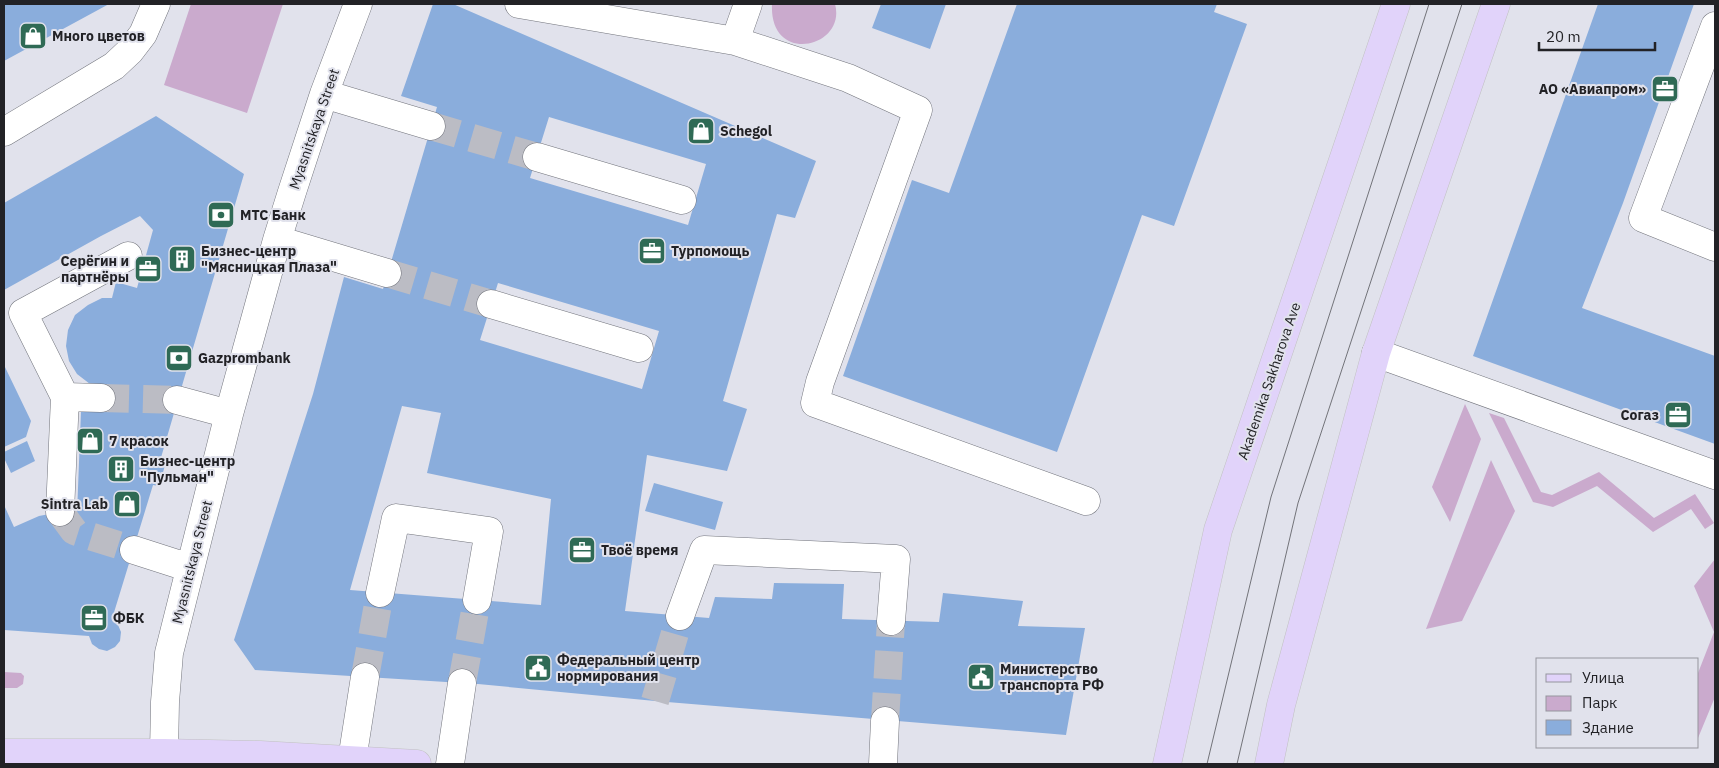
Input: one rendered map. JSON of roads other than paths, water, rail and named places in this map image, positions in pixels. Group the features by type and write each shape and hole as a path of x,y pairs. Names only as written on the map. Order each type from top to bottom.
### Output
{"main road":[{"name":"Akademika Sakharova Ave","path":"1167,764 1218,530 1396,4"},
{"path":"1269,764 1283,696 1376,353 1496,4"},
{"path":"4,754 164,758 260,755 417,764"}],"street":[{"path":"4,132 114,66 130,51 143,34 156,4"},
{"name":"Myasnitskaya Street","path":"164,758 165,702 169,653 229,414 277,240 324,94 358,4"},
{"path":"519,4 735,41 848,78 918,110 824,372 815,403 1086,501"},
{"path":"735,41 748,4"},
{"path":"1715,26 1643,218 1715,247"},
{"path":"324,94 431,126"},
{"path":"536,157 682,200"},
{"path":"277,240 388,273"},
{"path":"60,512 65,397 24,313 128,256"},
{"path":"491,304 639,348"},
{"path":"1376,353 1715,475"},
{"path":"65,397 101,398"},
{"path":"177,400 229,414"},
{"path":"380,593 396,518 489,531 477,600"},
{"path":"134,550 190,568"},
{"path":"680,616 704,550 896,559 891,621"},
{"path":"352,760 365,677"},
{"path":"450,764 462,683"},
{"path":"883,764 885,721"}],"tunnel":[{"path":"431,126 537,157"},
{"path":"387,273 491,304"},
{"path":"101,398 177,400"},
{"path":"60,512 74,531 134,550"},
{"path":"365,677 380,593"},
{"path":"462,683 477,600"},
{"path":"655,701 680,616"},
{"path":"885,721 891,621"}],"tram line":[{"path":"1207,764 1271,497 1429,4"},
{"path":"1237,764 1298,503 1462,4"}],"place":[{"name":"Много цветов","path":"33,36"},
{"name":"АО «Авиапром»","path":"1665,89"},
{"name":"Schegol","path":"701,131"},
{"name":"МТС Банк","path":"221,215"},
{"name":"Турпомощь","path":"652,251"},
{"name":"Бизнес-центр \"Мясницкая Плаза\"","path":"182,259"},
{"name":"Серёгин и партнёры","path":"148,269"},
{"name":"Gazprombank","path":"179,358"},
{"name":"Согаз","path":"1678,415"},
{"name":"7 красок","path":"90,441"},
{"name":"Бизнес-центр \"Пульман\"","path":"121,469"},
{"name":"Sintra Lab","path":"127,504"},
{"name":"Твоё время","path":"582,550"},
{"name":"ФБК","path":"94,618"},
{"name":"Федеральный центр нормирования","path":"538,668"},
{"name":"Министерство транспорта РФ","path":"981,677"}]}
